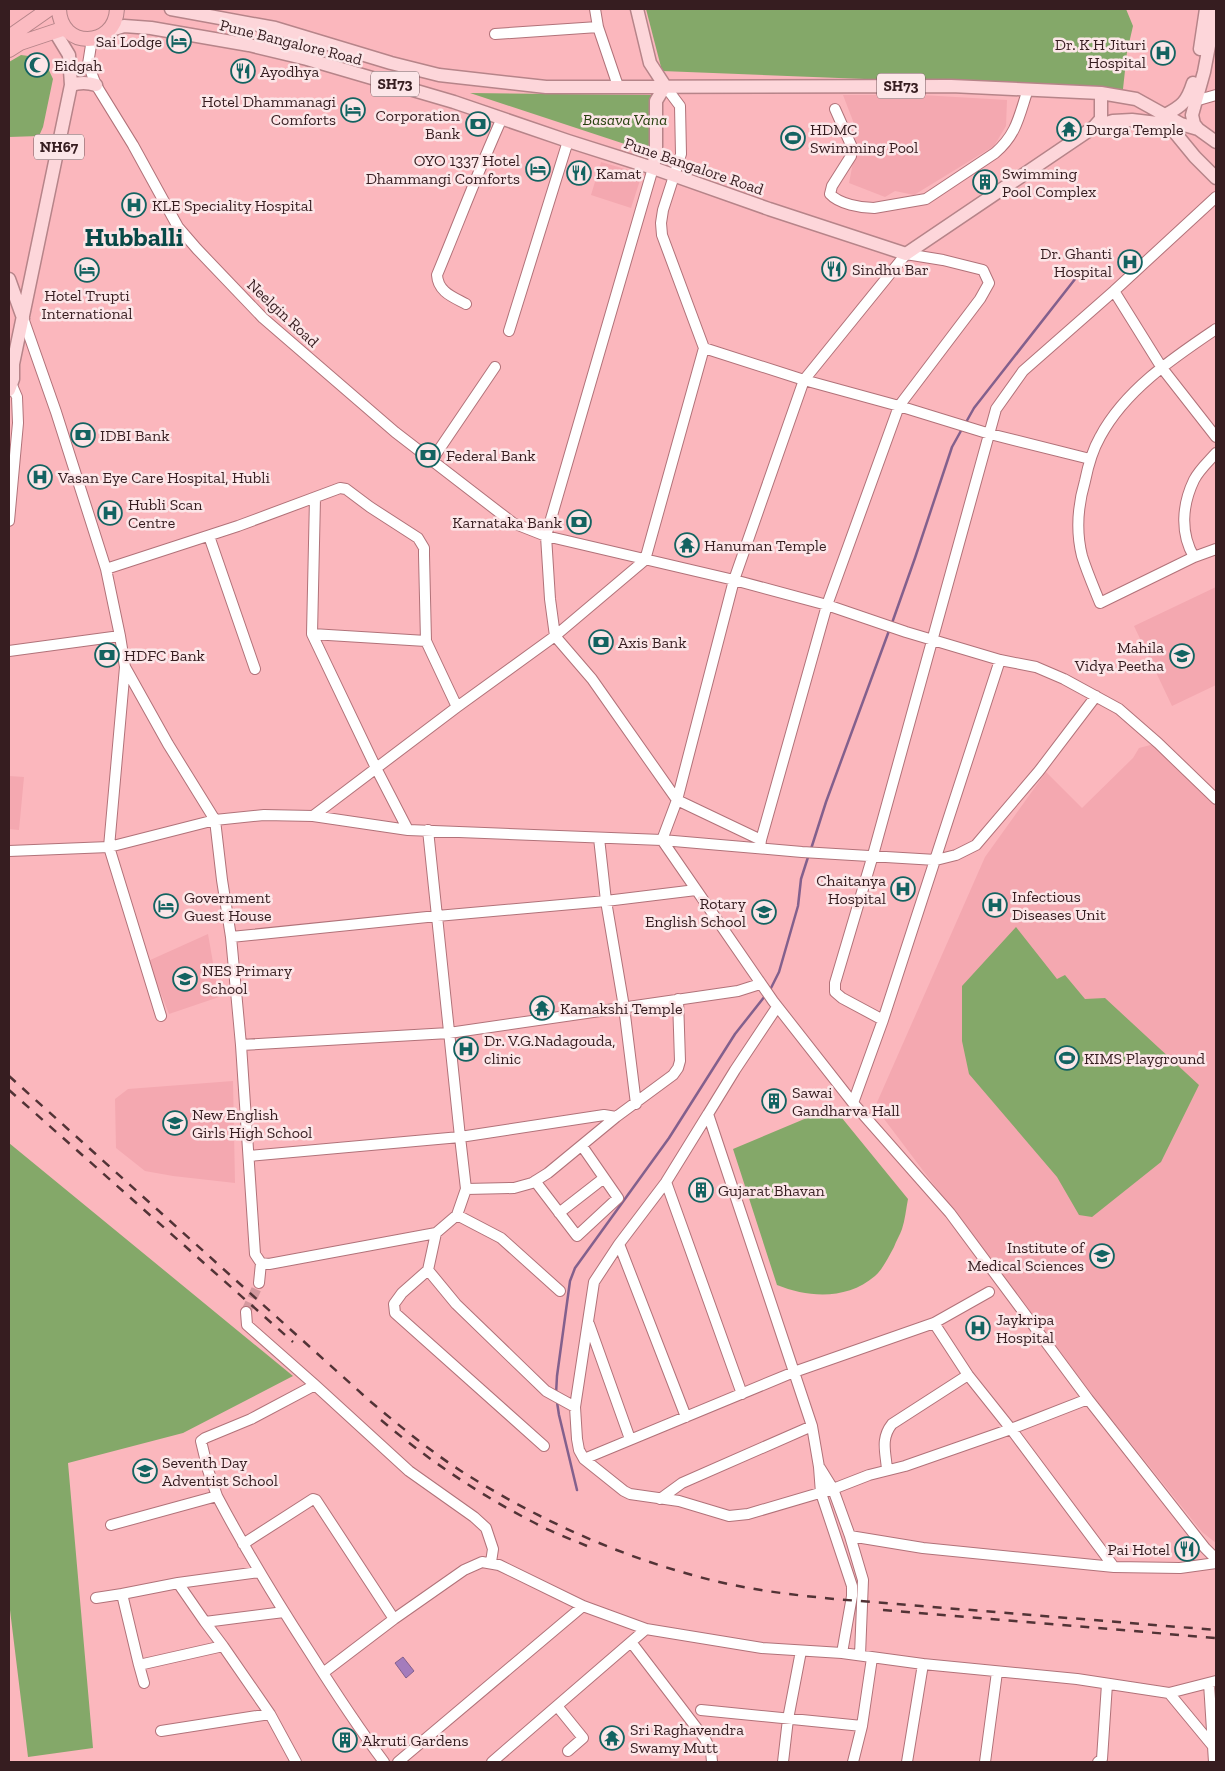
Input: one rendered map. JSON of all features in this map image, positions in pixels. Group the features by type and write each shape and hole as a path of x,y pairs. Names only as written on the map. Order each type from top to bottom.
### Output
{"highway":[{"name":"NH67","path":"59,9 60,30"},
{"path":"9,50 20,43 60,30 81,38 92,39 103,35 114,24 117,9"},
{"path":"9,37 43,10"}],"main road":[{"name":"Pune Bangalore Road","path":"171,9 275,28 391,63 439,75 546,86 666,86"},
{"path":"637,9 650,63 666,86 656,101 656,151 653,168"},
{"path":"1198,129 1192,120 1206,9"},
{"path":"1177,126 1195,94 1204,72 1216,10"},
{"name":"Pune Bangalore Road","path":"108,30 124,26 152,28 249,45 437,96 906,254"},
{"name":"NH67","path":"33,266 71,85 69,55 60,30"},
{"path":"71,85 88,83 96,86"},
{"name":"SH73","path":"666,86 951,86 1100,93 1136,99 1164,115 1177,126 1195,156 1216,178"},
{"path":"1094,127 1101,119 1100,93"},
{"path":"1164,115 1195,94"},
{"name":"SH73","path":"906,254 1094,127 1113,121 1132,120 1157,123 1198,129 1216,142"},
{"path":"9,278 15,281 22,281 33,266"},
{"path":"10,386 11,367 33,266"},
{"path":"9,278 23,318"}],"street":[{"path":"594,9 618,86"},
{"path":"495,34 598,26"},
{"name":"Neelgin Road","path":"92,39 88,64 96,86 178,227 197,249 263,318 395,432 513,523 546,536 734,580 827,605 932,640 1000,660 1036,667 1064,679 1118,709 1158,742 1216,799"},
{"path":"313,816 457,707 555,636 645,560 704,348 662,235 660,223 681,154 680,106 666,86"},
{"path":"835,109 852,151 851,156 832,186 830,194 837,200 866,208 874,208 926,199 995,153 1015,131 1028,89"},
{"path":"1195,94 1216,95"},
{"path":"466,304 445,293 438,282 437,275 502,118"},
{"path":"509,330 568,141"},
{"path":"653,168 546,536 550,599 555,636 592,679 678,800 761,844"},
{"path":"883,1020 842,998 836,992 835,983 873,855 996,409 1023,371 1114,291 1216,197"},
{"path":"662,840 678,800 734,580 804,380 906,254 943,260 984,270 989,283 980,299 899,406 827,605 761,844"},
{"path":"1114,291 1162,368 1216,437"},
{"path":"23,318 56,412 106,569 120,636 125,667 109,847 161,1016"},
{"path":"1216,329 1162,368 1117,411 1099,438 1090,459 1082,491 1078,520 1082,556 1100,603 1216,549"},
{"path":"704,348 804,380 899,406 979,431 1090,459"},
{"path":"432,460 495,367"},
{"path":"9,521 18,423 16,397 10,386"},
{"path":"1194,558 1185,536 1183,520 1186,503 1194,478 1216,453"},
{"path":"106,569 209,536 340,488 346,489 422,542 426,641 457,707"},
{"path":"315,498 312,634 408,830"},
{"path":"209,536 255,669"},
{"path":"312,634 426,641"},
{"path":"9,651 120,636"},
{"path":"853,1103 883,1020 1000,660"},
{"path":"125,667 168,744 215,820 231,937 241,1045 255,1254 261,1262 269,1264 436,1232 457,1215 466,1189 428,830"},
{"path":"9,851 109,847 215,820 264,815 313,816 408,830 761,844 802,852 936,860 956,855 976,845 1039,771 1096,696"},
{"path":"599,838 606,901 624,1007 636,1104"},
{"path":"662,840 775,1004 853,1103 950,1213 1088,1399 1216,1561 1180,1568 1114,1567 923,1548 850,1536"},
{"path":"231,937 606,901 696,890"},
{"path":"241,1045 449,1033 738,991 761,985"},
{"path":"466,1189 514,1188 535,1181 673,1075 680,1061 678,1000"},
{"path":"775,1004 666,1182 619,1244 594,1282 575,1407 577,1439 579,1450 584,1459 624,1491 639,1496 679,1501 729,1516 748,1514 821,1493 869,1475 905,1466 1011,1429 1088,1399"},
{"path":"708,1114 812,1426 821,1493 852,1586 842,1653"},
{"path":"249,1156 460,1137 604,1115 616,1117"},
{"path":"535,1181 577,1236 618,1198 582,1146"},
{"path":"559,1213 604,1178"},
{"path":"666,1182 742,1394"},
{"path":"457,1215 501,1238 560,1291"},
{"path":"436,1232 428,1270 398,1298 394,1304 395,1313 544,1446"},
{"path":"619,1244 686,1417"},
{"path":"259,1283 261,1262"},
{"path":"428,1270 456,1304 546,1391 575,1407"},
{"path":"584,1459 794,1372 934,1323 989,1292"},
{"path":"246,1312 247,1326 409,1471 474,1517 486,1528 493,1549 491,1562"},
{"path":"588,1321 630,1439"},
{"path":"934,1323 968,1375 1011,1429 1114,1567"},
{"path":"888,1470 884,1438 886,1431 892,1424 968,1375"},
{"path":"315,1385 251,1419 204,1438 201,1442 217,1496 259,1572 323,1673 384,1762"},
{"path":"660,1499 682,1483 812,1426"},
{"path":"819,1467 833,1489 850,1536 864,1588 860,1655"},
{"path":"111,1525 217,1496"},
{"path":"243,1544 313,1499 316,1500 394,1619"},
{"path":"323,1673 394,1619 464,1570 482,1562 491,1562 499,1564 583,1606 646,1629 762,1648 842,1653 1169,1693 1213,1682 1212,1745 1214,1762"},
{"path":"96,1598 178,1583 259,1572"},
{"path":"178,1583 270,1714 296,1762"},
{"path":"122,1594 144,1683"},
{"path":"398,1762 583,1606"},
{"path":"205,1622 284,1612"},
{"path":"492,1762 646,1629"},
{"path":"631,1642 705,1739 711,1751 712,1762"},
{"path":"139,1665 223,1646"},
{"path":"783,1762 788,1719 801,1651"},
{"path":"853,1762 862,1726 872,1658"},
{"path":"907,1762 923,1664"},
{"path":"985,1762 997,1672"},
{"path":"1102,1761 1107,1684"},
{"path":"1169,1693 1212,1745"},
{"path":"557,1706 582,1738 568,1751"},
{"path":"701,1710 862,1726"},
{"path":"161,1731 270,1714"}],"shaded area":[{"path":"843,95 921,95 1007,100 1006,126 994,146 914,195 895,191 885,197 849,183 856,147 853,121"},
{"path":"601,162 642,174 631,208 591,195"},
{"name":"Mahila Vidya Peetha","path":"1216,587 1216,685 1172,706 1134,626"},
{"name":"Institute of Medical Sciences","path":"1158,743 1216,795 1216,1543 1202,1532 1101,1406 875,1107 985,857 1046,772 1082,808 1133,758 1139,748"},
{"path":"9,776 24,777 19,830 9,829"},
{"name":"NES Primary School","path":"208,934 219,997 169,1014 148,961"},
{"name":"New English Girls High School","path":"233,1081 235,1183 145,1171 116,1148 115,1099 128,1089"},
{"path":"403,1657 414,1671 406,1678 395,1663"}],"green space":[{"path":"646,9 1126,9 1133,26 1127,52 1123,89 662,71"},
{"path":"21,55 36,57 45,62 53,79 43,127 39,136 9,137 9,62"},
{"name":"Basava Vana","path":"470,93 651,95 652,153"},
{"name":"KIMS Playground","path":"1016,927 1057,979 1065,975 1085,999 1105,998 1199,1085 1161,1162 1092,1217 1079,1215 1057,1177 969,1074 962,1041 962,986"},
{"path":"833,1107 908,1199 901,1231 888,1258 878,1273 864,1284 840,1293 815,1294 777,1285 733,1149"},
{"path":"9,1143 293,1376 183,1433 68,1463 93,1748 28,1757 9,1602"}],"waterway":[{"path":"965,424 974,408 1079,274"},
{"path":"892,623 952,447 962,429"},
{"path":"811,849 826,802 890,628"},
{"path":"770,990 779,972 798,906 801,879 809,854"},
{"path":"556,1394 570,1281 575,1268 669,1138 735,1034 765,996"},
{"path":"557,1402 577,1490"}],"tunnel":[{"path":"246,1312 259,1283"}],"railway":[{"path":"9,1076 371,1402 404,1429 449,1463 490,1489 582,1536 646,1561 678,1571 726,1584 772,1592 835,1599 1216,1630"},
{"path":"9,1090 293,1342"},
{"path":"381,1420 434,1462 491,1499 538,1525 587,1546"},
{"path":"883,1610 1216,1638"}],"place":[{"name":"Sai Lodge","path":"179,41"},
{"name":"Dr. K H Jituri Hospital","path":"1163,53"},
{"name":"Eidgah","path":"37,65"},
{"name":"Ayodhya","path":"243,71"},
{"name":"Hotel Dhammanagi Comforts","path":"353,110"},
{"name":"Corporation Bank","path":"478,124"},
{"name":"Durga Temple","path":"1069,129"},
{"name":"HDMC Swimming Pool","path":"793,138"},
{"name":"OYO 1337 Hotel Dhammangi Comforts","path":"538,169"},
{"name":"Kamat","path":"579,173"},
{"name":"Swimming Pool Complex","path":"985,182"},
{"name":"KLE Speciality Hospital","path":"134,205"},
{"name":"Dr. Ghanti Hospital","path":"1130,262"},
{"name":"Sindhu Bar","path":"834,269"},
{"name":"Hotel Trupti International","path":"87,270"},
{"name":"IDBI Bank","path":"83,435"},
{"name":"Federal Bank","path":"428,455"},
{"name":"Vasan Eye Care Hospital, Hubli","path":"40,477"},
{"name":"Hubli Scan Centre","path":"110,513"},
{"name":"Karnataka Bank","path":"579,522"},
{"name":"Hanuman Temple","path":"687,545"},
{"name":"Axis Bank","path":"601,642"},
{"name":"HDFC Bank","path":"107,655"},
{"name":"Mahila Vidya Peetha","path":"1182,656"},
{"name":"Chaitanya Hospital","path":"903,889"},
{"name":"Infectious Diseases Unit","path":"995,905"},
{"name":"Government Guest House","path":"166,906"},
{"name":"Rotary English School","path":"764,912"},
{"name":"NES Primary School","path":"185,979"},
{"name":"Kamakshi Temple","path":"542,1008"},
{"name":"Dr. V.G.Nadagouda, clinic","path":"466,1049"},
{"name":"KIMS Playground","path":"1067,1058"},
{"name":"Sawai Gandharva Hall","path":"774,1101"},
{"name":"New English Girls High School","path":"175,1123"},
{"name":"Gujarat Bhavan","path":"701,1190"},
{"name":"Institute of Medical Sciences","path":"1102,1256"},
{"name":"Jaykripa Hospital","path":"978,1328"},
{"name":"Seventh Day Adventist School","path":"145,1471"},
{"name":"Pai Hotel","path":"1187,1549"},
{"name":"Sri Raghavendra Swamy Mutt","path":"612,1738"},
{"name":"Akruti Gardens","path":"345,1740"}],"district":[{"name":"Hubballi","path":"134,237"}]}
